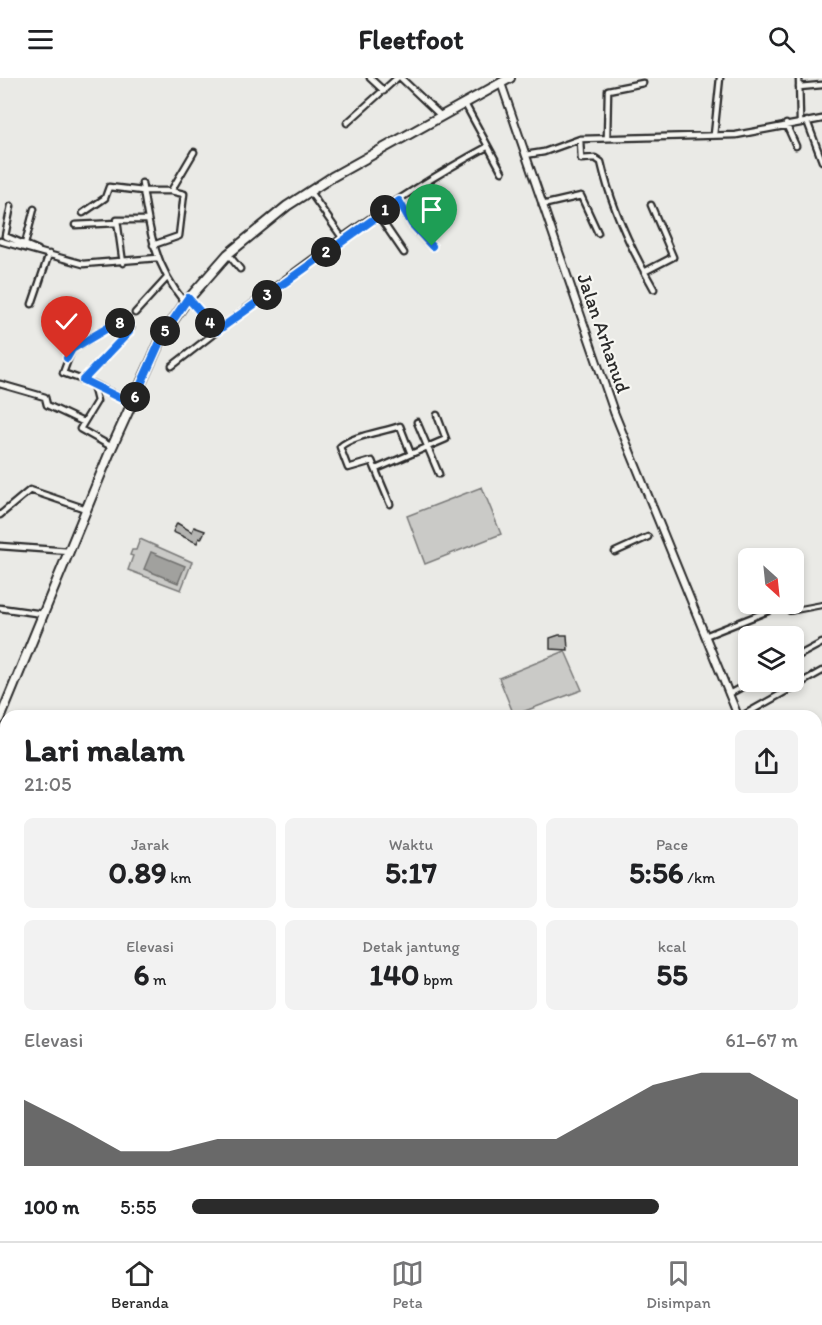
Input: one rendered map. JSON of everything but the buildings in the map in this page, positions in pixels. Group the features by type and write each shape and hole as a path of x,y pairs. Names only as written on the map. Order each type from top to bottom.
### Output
{"main road":[{"path":"4,701 43,614 112,447 163,335 186,301 228,254 267,220 440,115 510,78"}],"street":[{"path":"370,78 384,91"},
{"path":"347,123 399,78 440,115"},
{"path":"714,135 720,78"},
{"path":"799,78 800,121"},
{"name":"Jalan Arhanud","path":"501,83 614,412 737,710"},
{"path":"607,138 608,90 643,83"},
{"path":"799,87 822,85"},
{"path":"464,102 502,172"},
{"path":"525,155 544,152 580,139 736,135 800,121 822,119"},
{"path":"807,121 822,162"},
{"path":"786,124 796,146"},
{"path":"580,139 581,159 595,158 601,162 603,177 654,290"},
{"path":"172,366 343,239 440,173 488,147"},
{"path":"171,190 194,152"},
{"path":"142,183 146,220 167,280 217,331"},
{"path":"83,213 105,198 109,187 143,191 171,190 186,196 180,233 175,238 153,245"},
{"path":"310,192 343,239"},
{"path":"542,205 581,196 597,233"},
{"path":"399,201 412,224 432,246"},
{"path":"644,272 673,257 651,205"},
{"path":"11,206 4,235 40,252"},
{"path":"25,244 34,209"},
{"path":"378,215 404,253"},
{"path":"123,263 118,219 146,220"},
{"path":"75,225 117,223"},
{"path":"0,241 83,264 123,263 158,258"},
{"path":"32,304 49,254"},
{"path":"228,254 240,269"},
{"path":"135,313 167,280"},
{"path":"85,380 129,332 130,326 116,323 71,350 63,373 85,380 132,404"},
{"path":"0,384 45,397 47,405 83,422"},
{"path":"94,386 97,401 80,429 112,447"},
{"path":"376,469 446,439 437,415"},
{"path":"417,422 439,474"},
{"path":"390,504 376,469 369,461 348,468 340,446 361,437 373,436 400,426 411,454"},
{"path":"0,515 30,490 86,509"},
{"path":"615,552 648,537"},
{"path":"0,546 69,551"},
{"path":"804,608 822,605"},
{"path":"0,608 43,614"},
{"path":"705,636 760,614"},
{"path":"804,653 822,643"},
{"path":"751,710 822,671"},
{"path":"729,694 738,689"}],"shaded area":[{"path":"482,487 501,534 425,564 407,516"},
{"path":"140,539 192,562 181,590 128,570 133,556 130,555 132,550 136,550"},
{"path":"151,552 185,566 178,583 144,569"},
{"path":"565,651 582,690 528,710 512,710 499,678"}],"route":[{"path":"67,358 72,349 116,323 130,326 129,332 83,380 132,404 163,335 188,298 217,331 399,201 412,224 432,246"}]}
